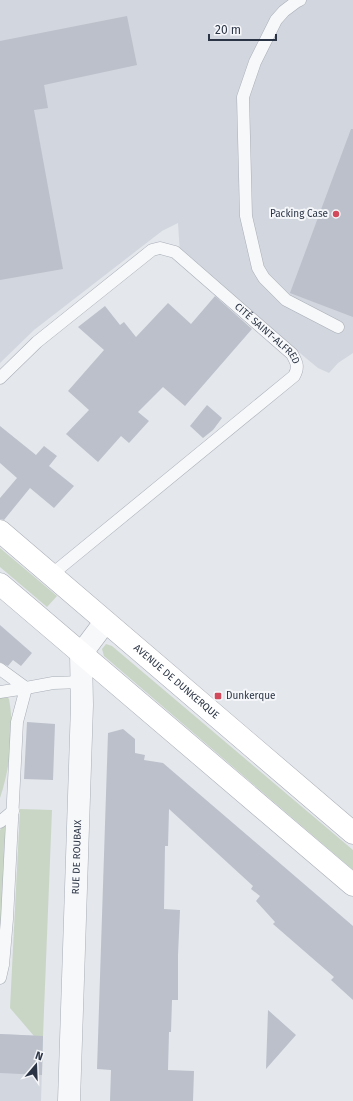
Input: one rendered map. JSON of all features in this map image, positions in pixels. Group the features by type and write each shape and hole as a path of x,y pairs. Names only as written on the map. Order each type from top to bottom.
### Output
{"main road":[{"name":"AVENUE DE DUNKERQUE","path":"0,531 353,833"},
{"path":"0,584 353,885"}],"street":[{"path":"81,654 105,622"},
{"name":"RUE DE ROUBAIX","path":"69,1101 82,682 81,654"}],"lane":[{"path":"300,0 284,11 276,20 255,62 243,97 246,216 258,268 264,278 286,300 338,327"},
{"name":"CITÉ SAINT-ALFRED","path":"0,378 37,342 152,250 160,248 175,252 292,354 296,362 298,370 294,376 51,575"},
{"path":"0,669 26,688"},
{"path":"0,692 53,683 82,682"},
{"path":"0,978 3,965 7,919 17,722 26,688"},
{"path":"0,822 13,811"}],"shaded area":[{"path":"0,0 353,0 353,353 338,363 329,373 318,368 180,254 178,223 162,231 34,330 0,363"},
{"path":"0,1034 43,1036 41,1101 0,1101"}],"green space":[{"path":"0,548 57,596 47,607 0,567"},
{"path":"106,644 112,646 353,850 353,870 104,656 102,649"},
{"path":"7,697 9,699 12,723 9,762 0,798 0,698"},
{"path":"20,809 52,810 43,1036 34,1036 10,1008"},
{"path":"8,821 0,947 0,830"}],"building":[{"path":"127,16 137,65 44,85 48,108 34,110 63,269 0,280 0,41"},
{"name":"Packing Case","path":"351,129 353,129 353,317 290,293"},
{"path":"215,296 252,329 185,406 163,387 138,412 149,421 129,443 121,436 98,462 66,434 89,410 68,391 104,350 78,327 105,306 120,325 124,322 136,337 168,303 191,324"},
{"path":"207,405 222,418 213,430 203,438 190,426"},
{"path":"0,426 36,455 44,446 57,456 49,466 74,486 54,508 30,488 4,520 0,519 0,498 17,478 0,463"},
{"path":"0,625 32,653 21,666 13,660 8,666 0,662"},
{"path":"27,722 55,724 53,780 24,779"},
{"path":"123,729 135,739 135,753 145,755 144,760 163,763 353,926 353,1000 331,980 334,977 273,924 275,922 256,901 260,896 251,889 253,886 169,809 168,846 165,846 164,909 180,910 178,1000 172,1000 168,1070 194,1071 193,1101 110,1101 111,1070 97,1069 108,733"},
{"path":"268,1010 296,1035 266,1069"},
{"path":"0,1034 43,1036 42,1075 0,1073"}],"place":[{"name":"Packing Case","path":"336,214"},
{"name":"Dunkerque","path":"218,696"}]}
